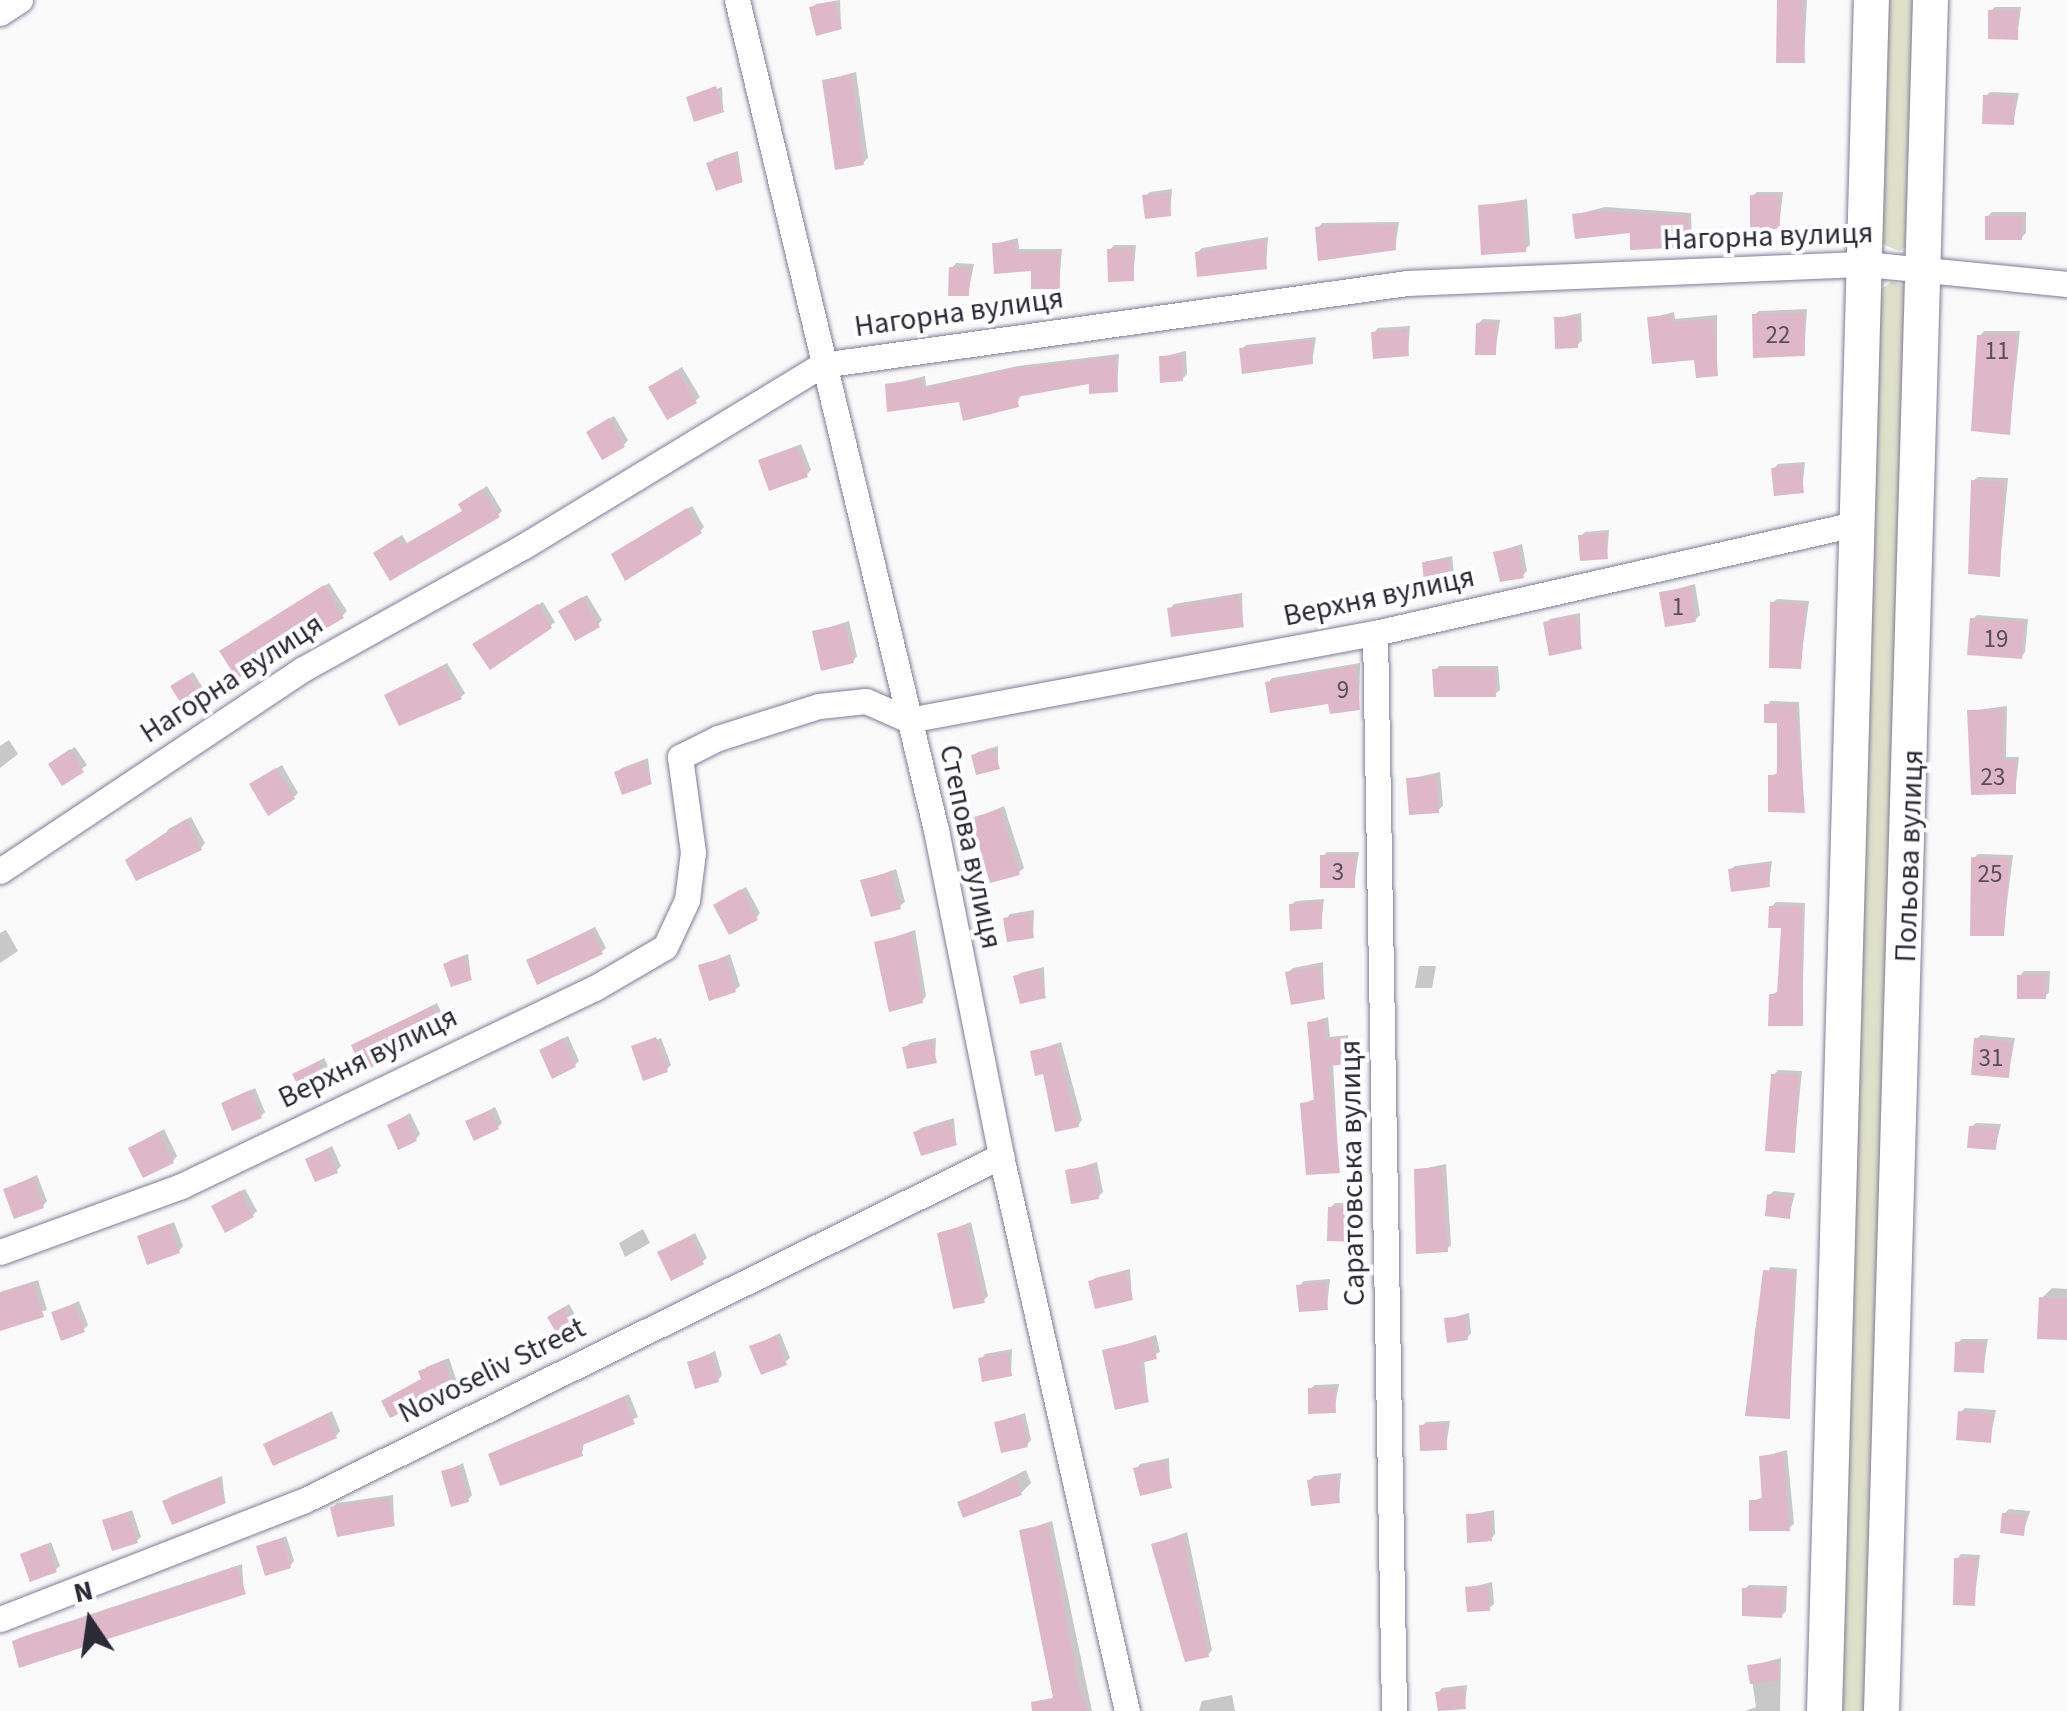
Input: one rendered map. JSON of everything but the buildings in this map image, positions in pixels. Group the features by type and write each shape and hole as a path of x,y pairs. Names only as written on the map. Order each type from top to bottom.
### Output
{"main road":[{"name":"Польова вулиця","path":"1824,1711 1871,0"},
{"name":"Польова вулиця","path":"1880,1711 1930,0"}],"street":[{"path":"0,13 20,0"},
{"name":"Степова вулиця","path":"737,0 909,720 1001,1156 1127,1711"},
{"name":"Нагорна вулиця","path":"0,871 303,669 524,546 822,365 1406,283 1866,264 2067,284"},
{"name":"Верхня вулиця","path":"0,1252 181,1186 593,989 664,947 687,900 694,852 680,757 818,706 866,701 909,720 1375,633 1859,523"},
{"name":"Саратовська вулиця","path":"1375,633 1394,1711"},
{"name":"Novoseliv Street","path":"0,1619 303,1501 1001,1156"}],"green space":[{"path":"1883,0 1920,0 1907,246 1899,251 1880,243"},
{"path":"1892,282 1905,286 1867,1711 1835,1711 1880,290"}]}
